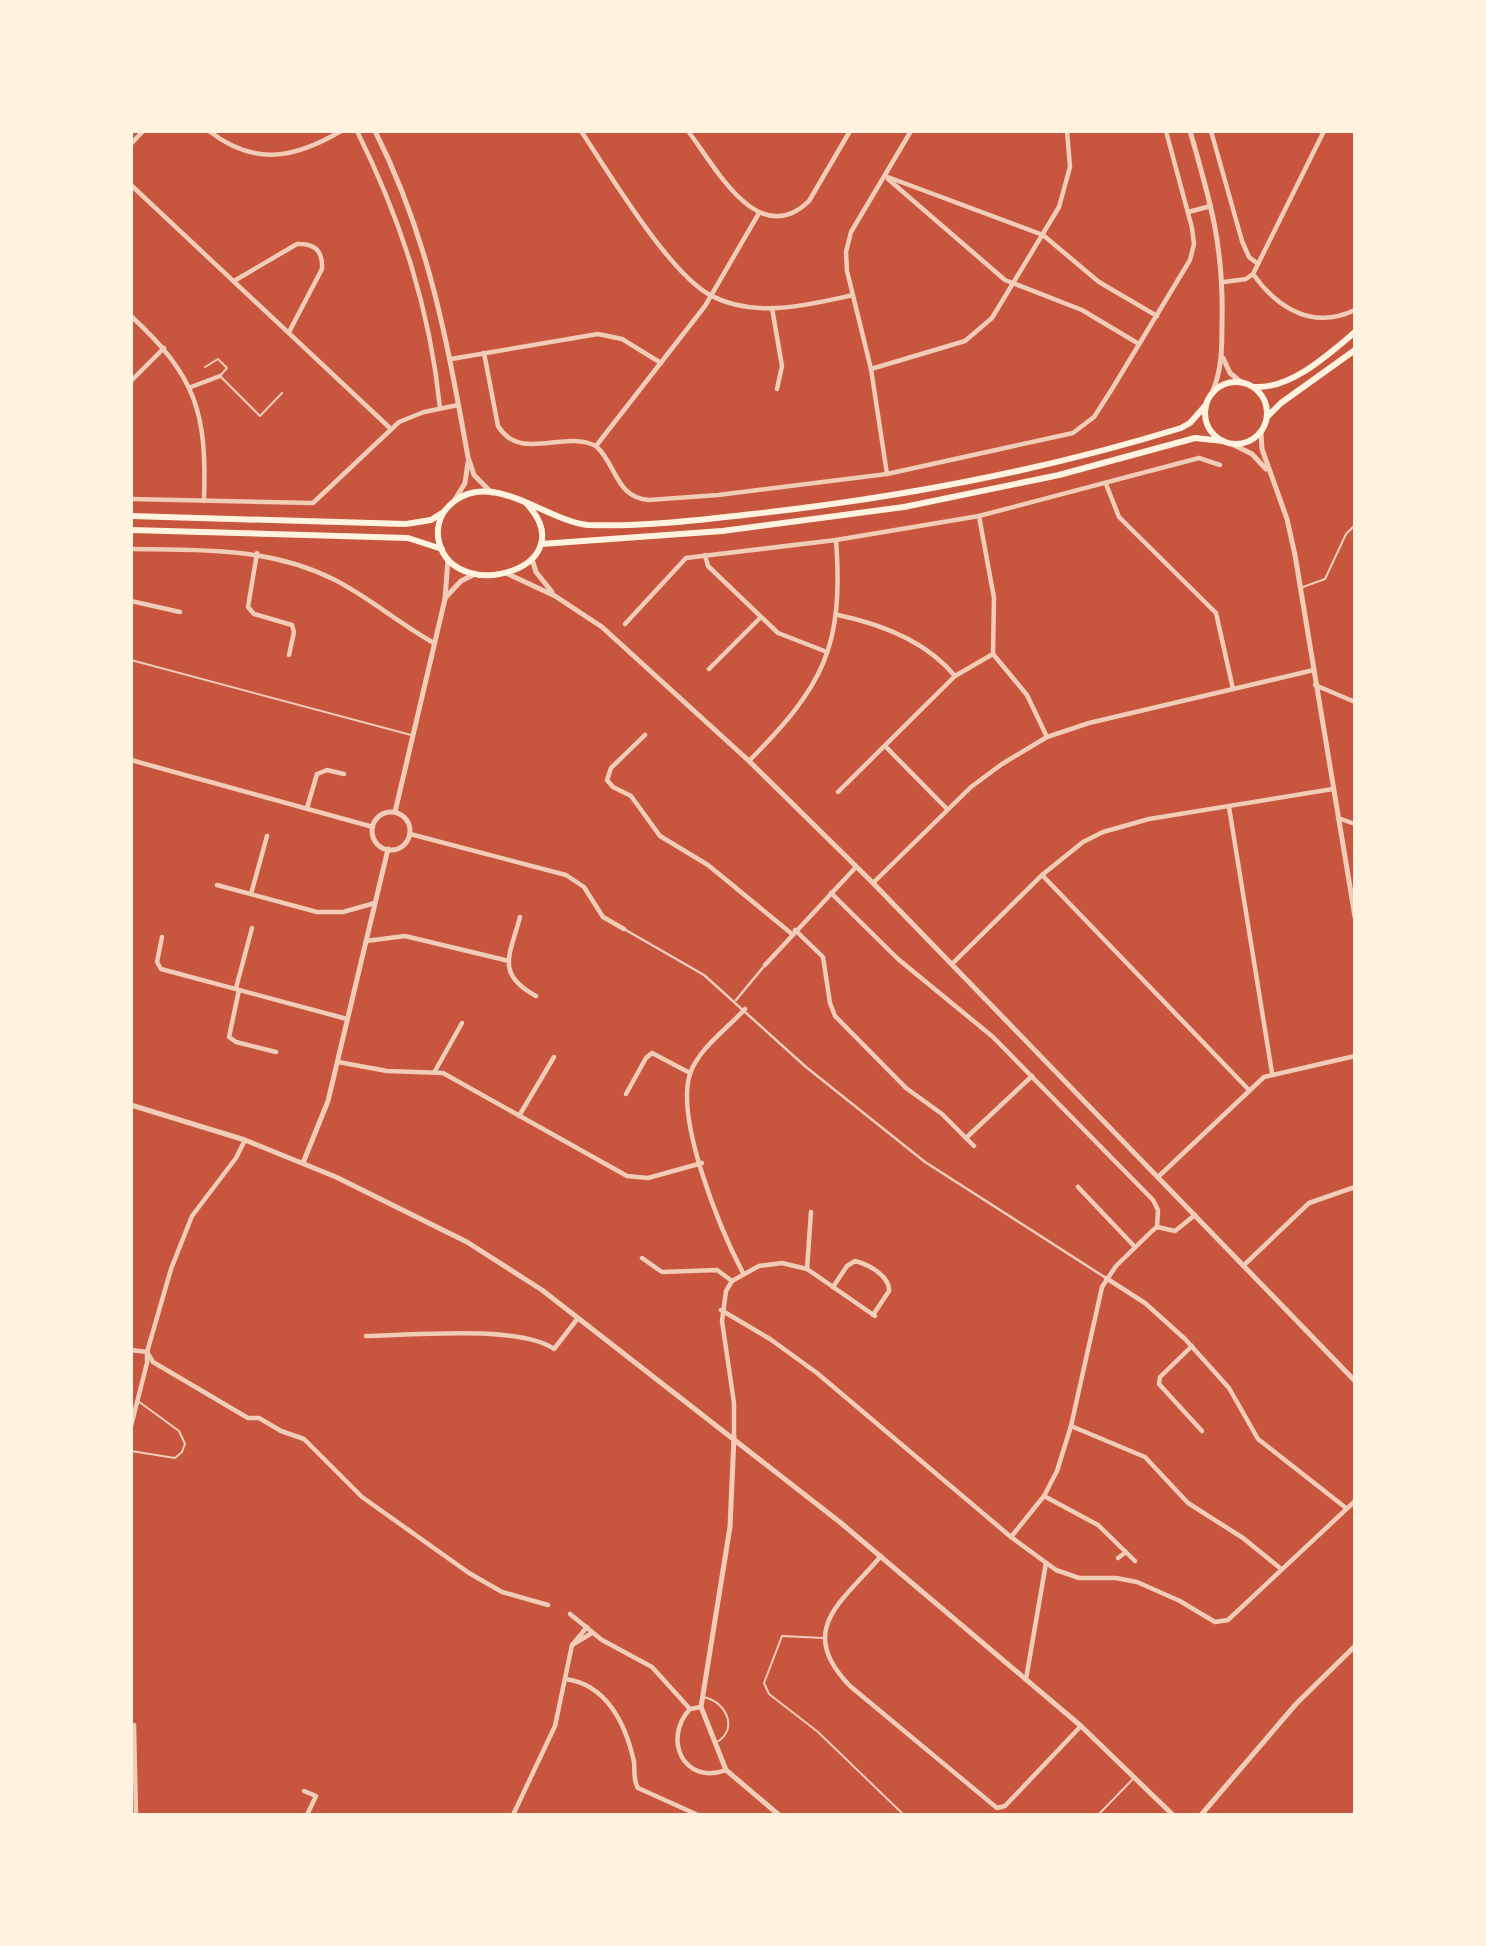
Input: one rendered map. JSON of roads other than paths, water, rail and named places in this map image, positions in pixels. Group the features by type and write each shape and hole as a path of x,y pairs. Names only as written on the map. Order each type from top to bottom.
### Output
{"main road":[{"path":"131,516 406,524 431,520 454,501 467,495 492,493 525,502 575,524 596,526 720,517 921,490 1041,465 1181,428 1190,423 1205,407 1212,393 1223,385 1242,383 1271,387 1285,382 1355,332"},
{"path":"541,544 713,532 857,514 1015,485 1195,438 1232,444 1251,440 1261,432 1267,416 1281,403 1354,351"},
{"path":"1251,386 1265,402 1267,416"},
{"path":"1205,407 1206,423 1223,441"},
{"path":"446,509 439,525 442,549 448,559 475,574 508,574 532,559 541,544 538,519 525,502"},
{"path":"131,530 408,538 442,549"}],"street":[{"path":"209,131 223,142 252,155 281,155 306,148 341,131"},
{"path":"357,131 381,181 408,250 429,328 440,408"},
{"path":"375,131 400,183 423,245 452,359 468,457 474,475 492,493"},
{"path":"581,131 670,256 712,296 745,306 772,308 802,306 853,295"},
{"path":"688,131 738,197 759,213 782,216 801,209 809,201 850,131"},
{"path":"887,474 871,369 853,295 846,252 851,232 911,131"},
{"path":"871,369 965,341 992,318 1043,235 1066,188 1070,167 1067,131"},
{"path":"484,353 498,426 503,435 527,445 579,440 596,446 623,489 640,499 718,495 887,474 1073,433 1094,417 1187,268 1192,253 1188,212 1166,131"},
{"path":"1190,131 1212,206 1224,282 1222,351 1218,378 1212,393"},
{"path":"1211,131 1242,241 1250,257 1258,264"},
{"path":"1224,282 1246,279 1253,274 1324,131"},
{"path":"131,144 141,132"},
{"path":"885,176 1043,235 1099,282 1157,316"},
{"path":"885,176 1013,284 1082,310 1139,344"},
{"path":"131,186 391,429"},
{"path":"1188,212 1212,206"},
{"path":"596,446 712,296 759,213"},
{"path":"234,281 297,244 307,243 317,248 323,258 322,269 289,332"},
{"path":"408,250 423,245"},
{"path":"1253,274 1285,308 1323,319 1355,310"},
{"path":"772,308 782,366 777,389"},
{"path":"131,316 164,348 191,387 206,448 204,501"},
{"path":"452,359 598,334 622,340 661,363"},
{"path":"131,381 164,348"},
{"path":"1222,351 1228,371 1242,383"},
{"path":"191,387 220,376"},
{"path":"131,499 313,503 391,429 410,418 458,405"},
{"path":"1261,432 1268,471 1287,519 1355,917"},
{"path":"1232,444 1252,454 1268,471"},
{"path":"454,501 466,478 468,457"},
{"path":"625,624 686,558 836,540 979,516 1199,458 1220,465"},
{"path":"1105,484 1119,517 1216,613 1233,689"},
{"path":"979,516 994,598 991,641 993,654 1027,695 1047,737"},
{"path":"749,761 799,708 811,690 827,652 838,615 836,540"},
{"path":"131,549 257,553 309,568 334,579 434,643"},
{"path":"257,553 248,607 254,614 292,625 289,655"},
{"path":"705,555 708,566 786,637 827,652"},
{"path":"395,812 444,599 448,559"},
{"path":"532,559 536,572 555,596"},
{"path":"444,599 456,585 475,574"},
{"path":"508,574 555,596 616,638 749,761 873,883 1355,1381"},
{"path":"131,601 180,612"},
{"path":"838,615 893,632 921,647 954,676"},
{"path":"709,669 761,617"},
{"path":"838,792 954,676 993,654"},
{"path":"873,883 947,809 1002,764 1047,737 1089,723 1314,670"},
{"path":"1315,685 1355,702"},
{"path":"645,735 611,768 607,780 609,784 631,796 660,836 708,865 823,957 830,1003 835,1016 906,1088 942,1114 974,1146"},
{"path":"885,746 947,809"},
{"path":"131,760 373,827"},
{"path":"307,808 317,774 327,770 344,774"},
{"path":"951,964 1042,875 1083,842 1103,832 1149,819 1333,789"},
{"path":"1229,807 1272,1073"},
{"path":"395,812 408,823 410,834 402,846 387,849 376,841 373,827 381,815 395,812"},
{"path":"1338,818 1355,824"},
{"path":"410,834 566,875 584,887 603,916 695,969 736,1000 806,1067 925,1162 1010,1219 1145,1303 1192,1346 1229,1388 1258,1438 1346,1508"},
{"path":"251,894 267,836"},
{"path":"303,1163 328,1101 387,849"},
{"path":"736,1000 793,932 856,867"},
{"path":"1042,875 1249,1090"},
{"path":"217,885 317,912 342,912 375,903"},
{"path":"831,893 898,959 980,1025 1153,1200 1157,1210 1157,1227 1106,1278 1094,1311 1072,1426 1057,1471 1044,1496 1012,1536"},
{"path":"520,917 509,961 509,975 514,983 536,996"},
{"path":"252,928 229,1037 236,1042 276,1052"},
{"path":"366,941 405,936 509,961"},
{"path":"162,937 157,962 161,969 347,1019"},
{"path":"743,1273 719,1225 687,1107 690,1073 698,1060 745,1009"},
{"path":"435,1071 462,1023"},
{"path":"626,1094 650,1054 655,1054 690,1073"},
{"path":"1158,1177 1249,1090 1272,1073 1355,1056"},
{"path":"519,1116 554,1057"},
{"path":"338,1062 387,1071 435,1071 450,1076 627,1176 648,1178 702,1163"},
{"path":"967,1138 1032,1076"},
{"path":"131,1105 245,1140 380,1197 467,1242 579,1317 881,1556 1081,1726 1173,1815"},
{"path":"131,1426 147,1352 186,1228 204,1198 236,1158 245,1140"},
{"path":"1078,1187 1135,1247"},
{"path":"1243,1266 1309,1203 1355,1187"},
{"path":"807,1269 811,1212"},
{"path":"1157,1227 1175,1231 1195,1215"},
{"path":"642,1258 662,1272 717,1270 732,1282"},
{"path":"779,1815 726,1770 713,1744 701,1707 730,1527 734,1403 721,1310 732,1282 743,1273 771,1263 807,1269 874,1316 890,1286 874,1270 855,1261 847,1266 833,1287"},
{"path":"721,1310 770,1339 817,1373 1046,1563 1079,1578 1116,1578 1145,1585 1215,1622 1222,1622 1233,1616 1280,1568 1355,1501"},
{"path":"366,1336 448,1334 523,1337 540,1340 554,1349 579,1317"},
{"path":"1192,1346 1160,1377 1159,1384 1202,1431"},
{"path":"131,1350 147,1352"},
{"path":"147,1352 153,1362 248,1418 259,1418 281,1432 304,1439 362,1497 469,1573 502,1592 548,1605"},
{"path":"1072,1426 1145,1457 1186,1501 1243,1538 1280,1568"},
{"path":"1044,1496 1098,1524 1135,1561"},
{"path":"1118,1558 1126,1552"},
{"path":"881,1556 830,1616 824,1638 831,1667 850,1686 997,1808 998,1815"},
{"path":"1026,1679 1046,1563"},
{"path":"569,1614 592,1633 652,1667 690,1709"},
{"path":"513,1815 555,1726 572,1645 587,1627"},
{"path":"572,1645 592,1633"},
{"path":"1201,1815 1296,1704 1355,1646"},
{"path":"565,1679 586,1686 613,1708 628,1737 638,1788 698,1815"},
{"path":"701,1707 690,1709 678,1729 680,1755 699,1773 712,1774 726,1770"},
{"path":"134,1724 136,1815"},
{"path":"997,1808 1005,1806 1081,1726"},
{"path":"304,1791 316,1796 307,1815"}],"lane":[{"path":"205,367 218,359 227,368 220,376 260,416 282,393"},
{"path":"1300,588 1325,579 1346,534 1355,524"},
{"path":"131,660 413,735"},
{"path":"131,1451 175,1458 182,1452 185,1444 179,1431 138,1401"},
{"path":"824,1638 782,1636 764,1683 769,1694 818,1731 904,1815"},
{"path":"702,1696 711,1698 720,1705 727,1716 730,1729 727,1736 713,1744"},
{"path":"1098,1815 1135,1776"}]}
